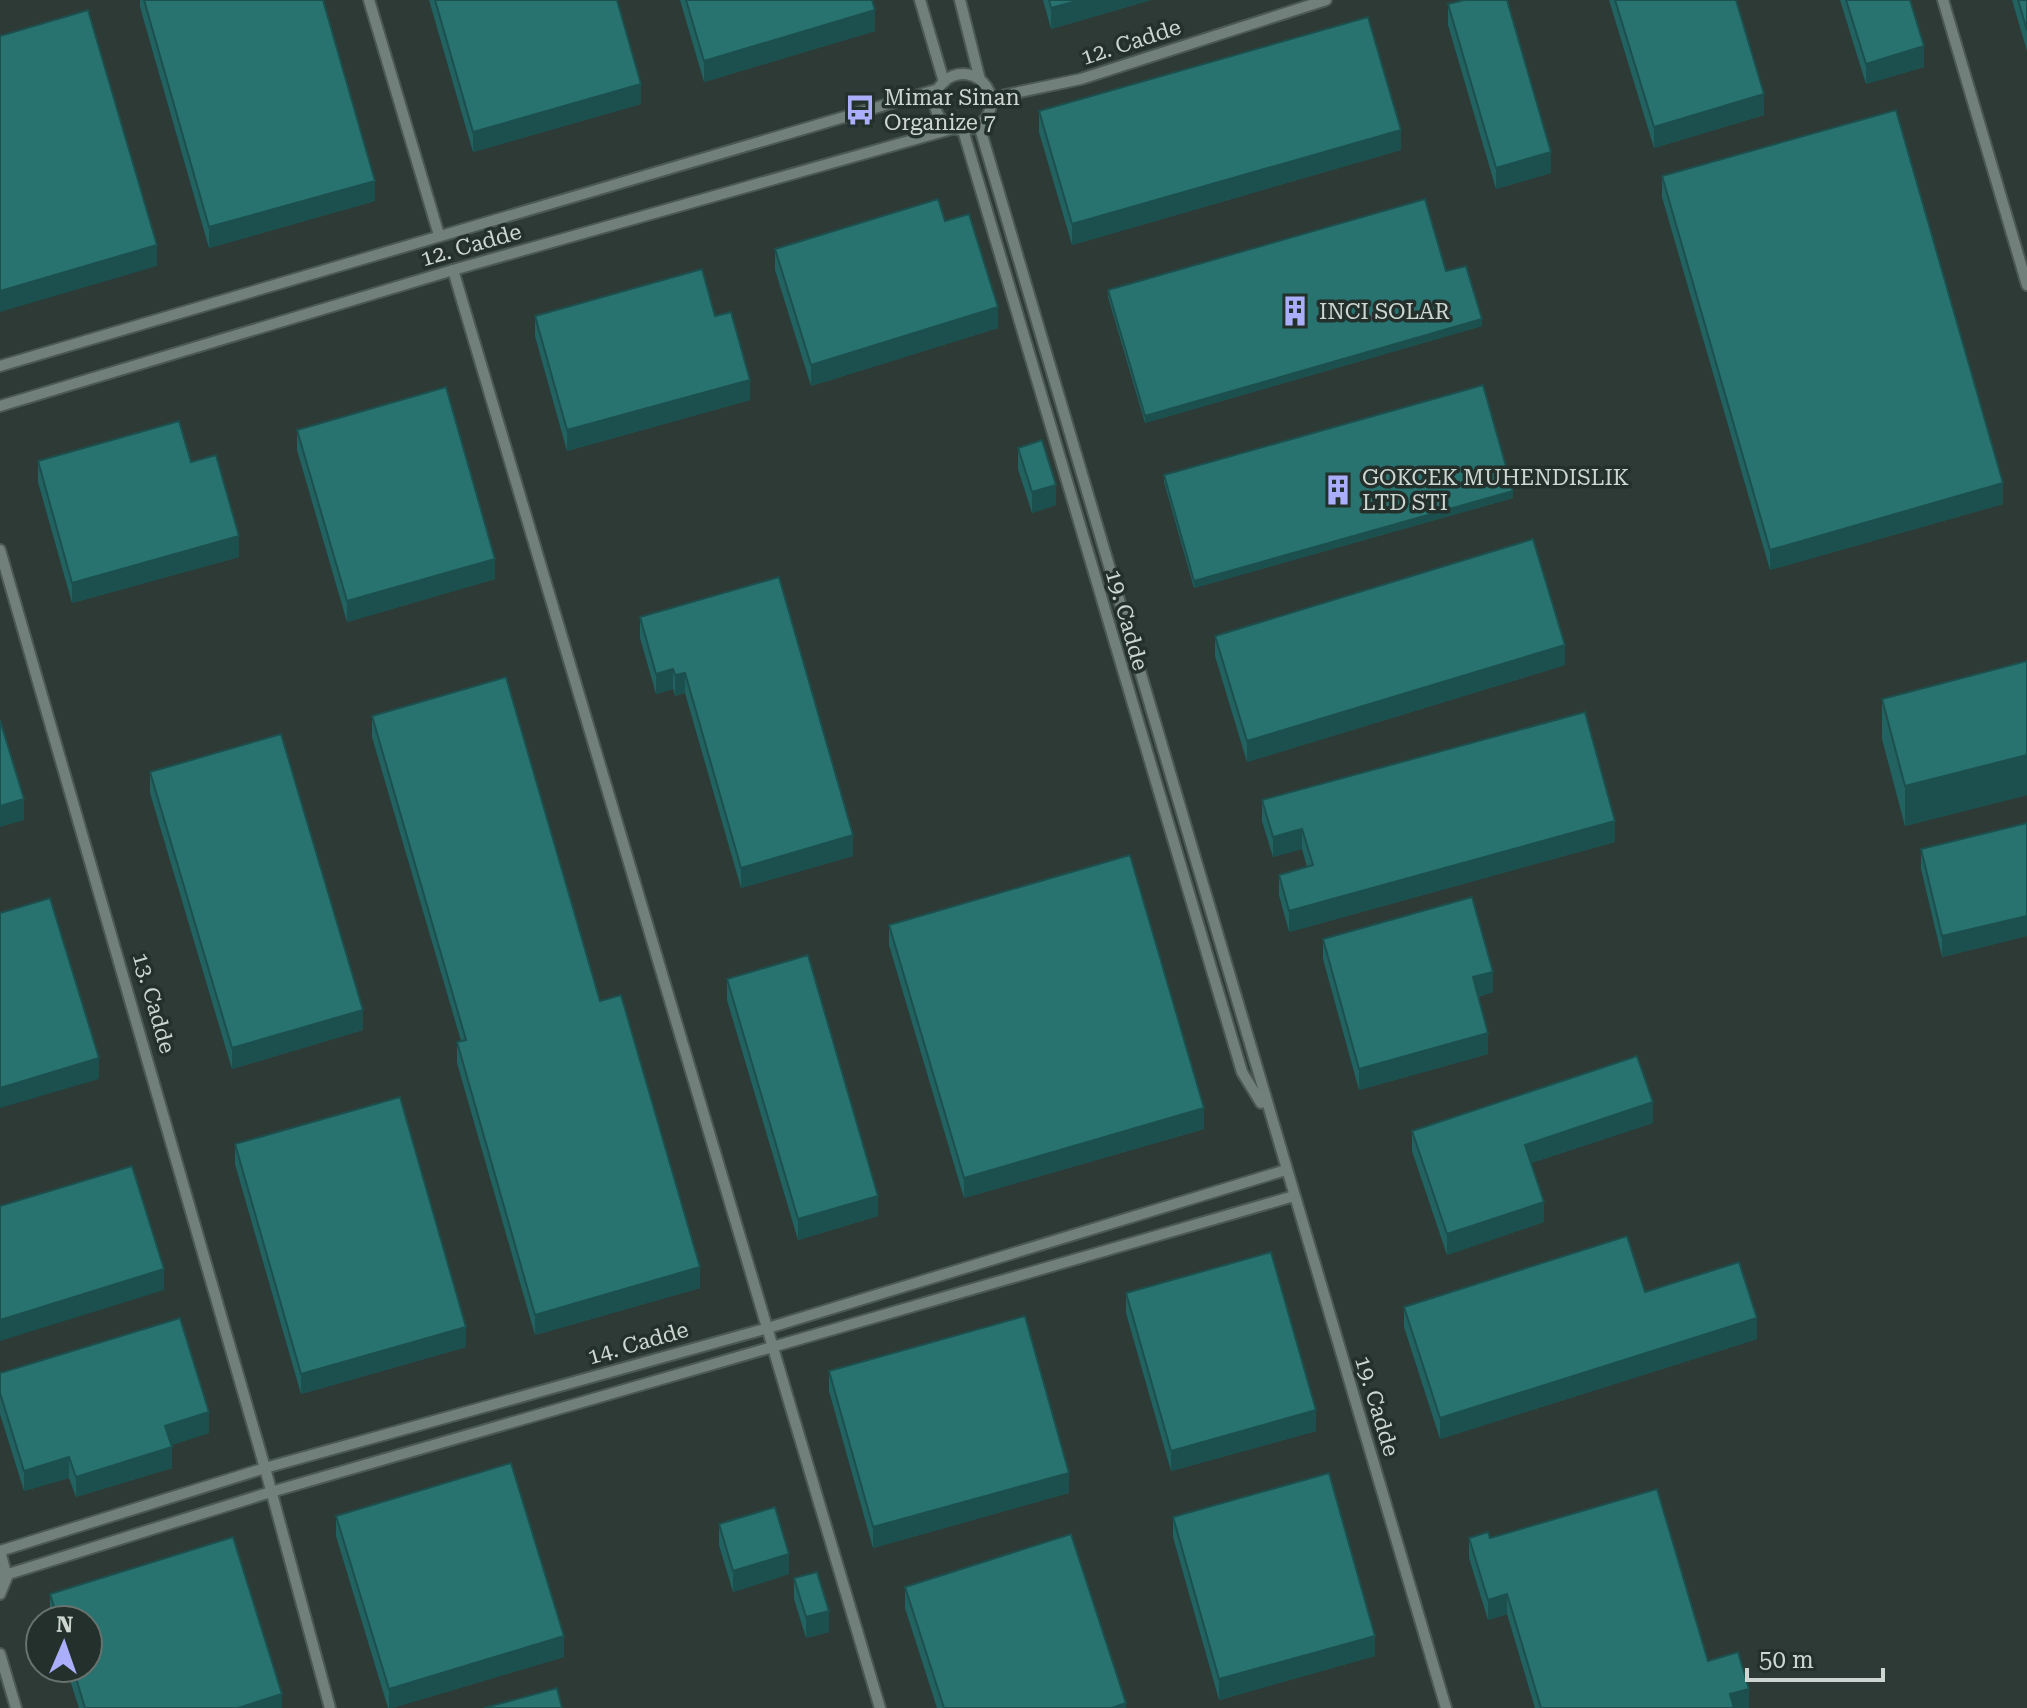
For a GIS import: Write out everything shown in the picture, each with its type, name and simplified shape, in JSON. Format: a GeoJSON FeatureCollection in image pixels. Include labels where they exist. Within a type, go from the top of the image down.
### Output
{"type":"FeatureCollection","features":[{"type":"Feature","properties":{"kind":"lane"},"geometry":{"type":"LineString","coordinates":[[369,0],[439,235]]}},
{"type":"Feature","properties":{"kind":"lane"},"geometry":{"type":"LineString","coordinates":[[920,0],[942,86],[937,112],[959,129],[979,125],[989,113],[991,98],[980,80],[960,0]]}},
{"type":"Feature","properties":{"kind":"lane","name":"12. Cadde"},"geometry":{"type":"LineString","coordinates":[[991,98],[1081,79],[1326,0]]}},
{"type":"Feature","properties":{"kind":"lane"},"geometry":{"type":"LineString","coordinates":[[1943,0],[2027,285]]}},
{"type":"Feature","properties":{"kind":"lane"},"geometry":{"type":"LineString","coordinates":[[942,86],[958,75],[980,80]]}},
{"type":"Feature","properties":{"kind":"lane","name":"12. Cadde"},"geometry":{"type":"LineString","coordinates":[[0,366],[942,86]]}},
{"type":"Feature","properties":{"kind":"lane","name":"19. Cadde"},"geometry":{"type":"LineString","coordinates":[[979,125],[1268,1115],[1446,1708]]}},
{"type":"Feature","properties":{"kind":"lane","name":"12. Cadde"},"geometry":{"type":"LineString","coordinates":[[0,406],[453,270],[959,129]]}},
{"type":"Feature","properties":{"kind":"lane","name":"19. Cadde"},"geometry":{"type":"LineString","coordinates":[[959,129],[1237,1057],[1242,1072],[1268,1115]]}},
{"type":"Feature","properties":{"kind":"lane"},"geometry":{"type":"LineString","coordinates":[[453,270],[880,1708]]}},
{"type":"Feature","properties":{"kind":"lane","name":"13. Cadde"},"geometry":{"type":"LineString","coordinates":[[0,550],[265,1468],[330,1708]]}},
{"type":"Feature","properties":{"kind":"lane","name":"14. Cadde"},"geometry":{"type":"LineString","coordinates":[[0,1551],[265,1468],[768,1328],[1286,1170]]}},
{"type":"Feature","properties":{"kind":"lane"},"geometry":{"type":"LineString","coordinates":[[4,1576],[271,1492],[1294,1196]]}},
{"type":"Feature","properties":{"kind":"lane"},"geometry":{"type":"LineString","coordinates":[[0,1551],[4,1576],[0,1594]]}},
{"type":"Feature","properties":{"kind":"lane"},"geometry":{"type":"LineString","coordinates":[[0,1654],[16,1708]]}},
{"type":"Feature","properties":{"kind":"building"},"geometry":{"type":"Polygon","coordinates":[[[144,0],[323,0],[375,181],[209,227],[144,0]]]}},
{"type":"Feature","properties":{"kind":"building"},"geometry":{"type":"Polygon","coordinates":[[[435,0],[617,0],[641,84],[473,132],[435,0]]]}},
{"type":"Feature","properties":{"kind":"building"},"geometry":{"type":"Polygon","coordinates":[[[686,0],[872,0],[875,10],[704,61],[686,0]]]}},
{"type":"Feature","properties":{"kind":"building"},"geometry":{"type":"Polygon","coordinates":[[[1049,0],[1080,0],[1051,8],[1049,0]]]}},
{"type":"Feature","properties":{"kind":"building"},"geometry":{"type":"Polygon","coordinates":[[[1464,0],[1507,0],[1551,152],[1496,168],[1448,4],[1464,0]]]}},
{"type":"Feature","properties":{"kind":"building"},"geometry":{"type":"Polygon","coordinates":[[[1615,0],[1736,0],[1764,94],[1654,127],[1615,0]]]}},
{"type":"Feature","properties":{"kind":"building"},"geometry":{"type":"Polygon","coordinates":[[[1846,0],[1910,0],[1924,46],[1866,64],[1846,0]]]}},
{"type":"Feature","properties":{"kind":"building"},"geometry":{"type":"Polygon","coordinates":[[[2018,0],[2027,0],[2027,30],[2018,0]]]}},
{"type":"Feature","properties":{"kind":"building"},"geometry":{"type":"Polygon","coordinates":[[[88,10],[157,245],[0,291],[0,36],[88,10]]]}},
{"type":"Feature","properties":{"kind":"building"},"geometry":{"type":"Polygon","coordinates":[[[1368,17],[1401,130],[1072,224],[1039,111],[1368,17]]]}},
{"type":"Feature","properties":{"kind":"building"},"geometry":{"type":"Polygon","coordinates":[[[1896,110],[2003,483],[1770,550],[1662,176],[1896,110]]]}},
{"type":"Feature","properties":{"kind":"building"},"geometry":{"type":"Polygon","coordinates":[[[938,199],[945,221],[969,214],[998,307],[811,365],[775,249],[938,199]]]}},
{"type":"Feature","properties":{"kind":"building","name":"INCI SOLAR"},"geometry":{"type":"Polygon","coordinates":[[[1425,199],[1446,271],[1466,266],[1482,319],[1145,416],[1108,290],[1425,199]]]}},
{"type":"Feature","properties":{"kind":"building"},"geometry":{"type":"Polygon","coordinates":[[[702,269],[715,316],[731,312],[750,380],[567,430],[535,316],[702,269]]]}},
{"type":"Feature","properties":{"kind":"building","name":"GOKCEK MUHENDISLIK LTD STI"},"geometry":{"type":"Polygon","coordinates":[[[1483,385],[1513,491],[1194,581],[1164,475],[1483,385]]]}},
{"type":"Feature","properties":{"kind":"building"},"geometry":{"type":"Polygon","coordinates":[[[446,387],[495,559],[347,601],[297,430],[446,387]]]}},
{"type":"Feature","properties":{"kind":"building"},"geometry":{"type":"Polygon","coordinates":[[[179,421],[191,462],[216,455],[239,536],[72,583],[38,461],[179,421]]]}},
{"type":"Feature","properties":{"kind":"building"},"geometry":{"type":"Polygon","coordinates":[[[1042,440],[1056,485],[1032,492],[1018,448],[1042,440]]]}},
{"type":"Feature","properties":{"kind":"building"},"geometry":{"type":"Polygon","coordinates":[[[1533,539],[1565,645],[1247,741],[1215,636],[1533,539]]]}},
{"type":"Feature","properties":{"kind":"building"},"geometry":{"type":"Polygon","coordinates":[[[779,577],[853,835],[741,868],[685,673],[675,675],[673,669],[656,674],[640,617],[779,577]]]}},
{"type":"Feature","properties":{"kind":"building"},"geometry":{"type":"Polygon","coordinates":[[[2027,661],[2027,755],[1905,786],[1882,699],[2027,661]]]}},
{"type":"Feature","properties":{"kind":"building"},"geometry":{"type":"Polygon","coordinates":[[[506,677],[600,1001],[621,995],[700,1267],[535,1315],[457,1042],[466,1040],[372,716],[506,677]]]}},
{"type":"Feature","properties":{"kind":"building"},"geometry":{"type":"Polygon","coordinates":[[[1585,712],[1615,821],[1289,911],[1279,875],[1313,865],[1302,829],[1273,837],[1262,800],[1585,712]]]}},
{"type":"Feature","properties":{"kind":"building"},"geometry":{"type":"Polygon","coordinates":[[[0,720],[24,799],[0,806],[0,720]]]}},
{"type":"Feature","properties":{"kind":"building"},"geometry":{"type":"Polygon","coordinates":[[[281,734],[363,1010],[232,1048],[150,772],[281,734]]]}},
{"type":"Feature","properties":{"kind":"building"},"geometry":{"type":"Polygon","coordinates":[[[2027,823],[2027,916],[1942,936],[1921,849],[2027,823]]]}},
{"type":"Feature","properties":{"kind":"building"},"geometry":{"type":"Polygon","coordinates":[[[1130,855],[1204,1108],[964,1178],[889,925],[1130,855]]]}},
{"type":"Feature","properties":{"kind":"building"},"geometry":{"type":"Polygon","coordinates":[[[1472,897],[1493,972],[1473,977],[1488,1033],[1359,1069],[1323,939],[1472,897]]]}},
{"type":"Feature","properties":{"kind":"building"},"geometry":{"type":"Polygon","coordinates":[[[50,898],[99,1058],[0,1088],[0,913],[50,898]]]}},
{"type":"Feature","properties":{"kind":"building"},"geometry":{"type":"Polygon","coordinates":[[[808,955],[878,1196],[798,1219],[727,979],[808,955]]]}},
{"type":"Feature","properties":{"kind":"building"},"geometry":{"type":"Polygon","coordinates":[[[1637,1056],[1653,1102],[1525,1145],[1544,1202],[1447,1234],[1412,1131],[1637,1056]]]}},
{"type":"Feature","properties":{"kind":"building"},"geometry":{"type":"Polygon","coordinates":[[[400,1097],[466,1327],[301,1374],[235,1144],[400,1097]]]}},
{"type":"Feature","properties":{"kind":"building"},"geometry":{"type":"Polygon","coordinates":[[[132,1166],[164,1269],[0,1320],[0,1206],[132,1166]]]}},
{"type":"Feature","properties":{"kind":"building"},"geometry":{"type":"Polygon","coordinates":[[[1627,1236],[1645,1292],[1739,1262],[1757,1318],[1440,1418],[1404,1307],[1627,1236]]]}},
{"type":"Feature","properties":{"kind":"building"},"geometry":{"type":"Polygon","coordinates":[[[1271,1252],[1316,1410],[1171,1451],[1126,1293],[1271,1252]]]}},
{"type":"Feature","properties":{"kind":"building"},"geometry":{"type":"Polygon","coordinates":[[[1025,1316],[1069,1473],[873,1527],[829,1371],[1025,1316]]]}},
{"type":"Feature","properties":{"kind":"building"},"geometry":{"type":"Polygon","coordinates":[[[180,1318],[209,1412],[165,1426],[172,1447],[76,1477],[69,1457],[24,1471],[0,1393],[0,1373],[180,1318]]]}},
{"type":"Feature","properties":{"kind":"building"},"geometry":{"type":"Polygon","coordinates":[[[511,1463],[564,1636],[389,1689],[336,1516],[511,1463]]]}},
{"type":"Feature","properties":{"kind":"building"},"geometry":{"type":"Polygon","coordinates":[[[1329,1473],[1375,1636],[1219,1679],[1173,1517],[1329,1473]]]}},
{"type":"Feature","properties":{"kind":"building"},"geometry":{"type":"Polygon","coordinates":[[[1657,1489],[1708,1661],[1738,1652],[1749,1689],[1730,1694],[1734,1708],[1541,1708],[1507,1594],[1488,1600],[1469,1538],[1488,1532],[1490,1538],[1657,1489]]]}},
{"type":"Feature","properties":{"kind":"building"},"geometry":{"type":"Polygon","coordinates":[[[775,1507],[789,1554],[733,1571],[719,1524],[775,1507]]]}},
{"type":"Feature","properties":{"kind":"building"},"geometry":{"type":"Polygon","coordinates":[[[1071,1534],[1126,1703],[1112,1708],[944,1708],[905,1587],[1071,1534]]]}},
{"type":"Feature","properties":{"kind":"building"},"geometry":{"type":"Polygon","coordinates":[[[233,1537],[282,1694],[238,1708],[85,1708],[78,1684],[104,1684],[104,1604],[53,1604],[50,1594],[233,1537]]]}},
{"type":"Feature","properties":{"kind":"building"},"geometry":{"type":"Polygon","coordinates":[[[817,1572],[829,1611],[806,1617],[794,1578],[817,1572]]]}},
{"type":"Feature","properties":{"kind":"building"},"geometry":{"type":"Polygon","coordinates":[[[557,1688],[562,1708],[484,1708],[557,1688]]]}},
{"type":"Feature","properties":{"kind":"place","name":"Mimar Sinan Organize 7"},"geometry":{"type":"Point","coordinates":[860,110]}},
{"type":"Feature","properties":{"kind":"place","name":"INCI SOLAR"},"geometry":{"type":"Point","coordinates":[1295,311]}},
{"type":"Feature","properties":{"kind":"place","name":"GOKCEK MUHENDISLIK LTD STI"},"geometry":{"type":"Point","coordinates":[1338,490]}}]}
